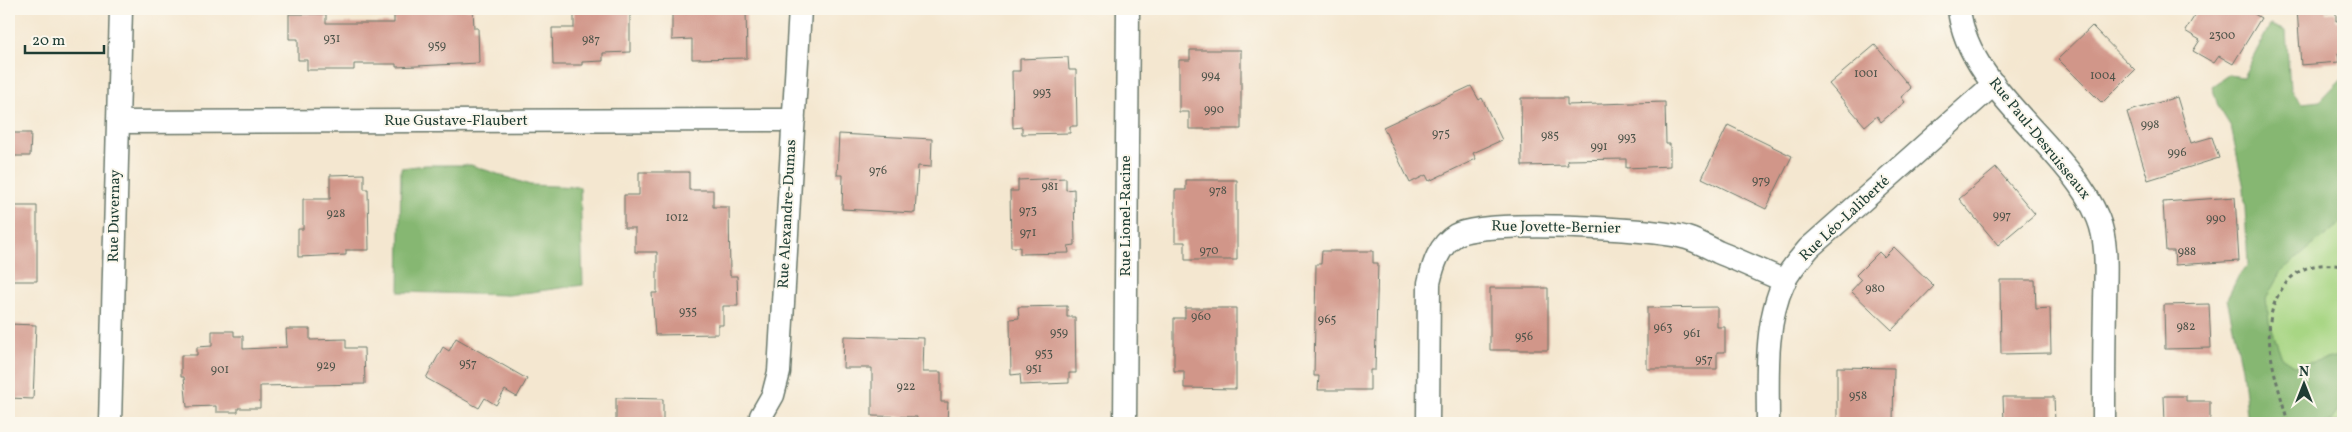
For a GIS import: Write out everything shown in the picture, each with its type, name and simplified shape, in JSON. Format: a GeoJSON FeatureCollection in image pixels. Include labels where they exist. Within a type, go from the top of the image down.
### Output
{"type":"FeatureCollection","features":[{"type":"Feature","properties":{"kind":"street","name":"Rue Duvernay"},"geometry":{"type":"LineString","coordinates":[[110,423],[122,9]]}},
{"type":"Feature","properties":{"kind":"street","name":"Rue Alexandre-Dumas"},"geometry":{"type":"LineString","coordinates":[[761,416],[773,395],[779,372],[800,9]]}},
{"type":"Feature","properties":{"kind":"street","name":"Rue Lionel-Racine"},"geometry":{"type":"LineString","coordinates":[[1125,423],[1128,9]]}},
{"type":"Feature","properties":{"kind":"street","name":"Rue Paul-Desruisseaux"},"geometry":{"type":"LineString","coordinates":[[1959,9],[1964,35],[1994,84],[2074,176],[2090,200],[2099,221],[2105,262],[2104,423]]}},
{"type":"Feature","properties":{"kind":"street","name":"Rue Léo-Laliberté"},"geometry":{"type":"LineString","coordinates":[[1768,423],[1771,334],[1776,302],[1784,281],[1810,248],[1994,84]]}},
{"type":"Feature","properties":{"kind":"street","name":"Rue Gustave-Flaubert"},"geometry":{"type":"LineString","coordinates":[[118,122],[794,120]]}},
{"type":"Feature","properties":{"kind":"street","name":"Rue Jovette-Bernier"},"geometry":{"type":"LineString","coordinates":[[1428,423],[1429,283],[1434,264],[1444,247],[1456,235],[1470,229],[1504,226],[1629,230],[1658,233],[1687,238],[1784,281]]}},
{"type":"Feature","properties":{"kind":"path"},"geometry":{"type":"LineString","coordinates":[[2288,423],[2270,340],[2271,309],[2282,288],[2295,273],[2308,267],[2325,264],[2343,266]]}},
{"type":"Feature","properties":{"kind":"green space"},"geometry":{"type":"Polygon","coordinates":[[[2270,25],[2286,31],[2290,89],[2302,103],[2320,101],[2343,77],[2343,221],[2281,271],[2266,299],[2269,321],[2282,358],[2296,366],[2343,355],[2343,402],[2330,423],[2248,423],[2242,368],[2227,299],[2239,275],[2248,265],[2244,188],[2231,127],[2218,106],[2212,86],[2228,75],[2243,77],[2270,25]]]}},
{"type":"Feature","properties":{"kind":"green space"},"geometry":{"type":"Polygon","coordinates":[[[2343,163],[2343,423],[2260,423],[2260,242],[2343,163]]]}},
{"type":"Feature","properties":{"kind":"green space"},"geometry":{"type":"Polygon","coordinates":[[[426,165],[471,165],[530,185],[580,187],[583,285],[509,295],[399,292],[401,168],[426,165]]]}},
{"type":"Feature","properties":{"kind":"building"},"geometry":{"type":"Polygon","coordinates":[[[417,9],[473,9],[474,28],[478,28],[479,63],[396,67],[396,64],[354,64],[354,70],[307,70],[307,60],[298,60],[298,39],[289,39],[289,14],[326,14],[326,23],[394,23],[394,12],[418,11],[417,9]]]}},
{"type":"Feature","properties":{"kind":"building"},"geometry":{"type":"Polygon","coordinates":[[[574,9],[630,9],[630,52],[603,53],[603,61],[582,62],[582,65],[553,65],[552,28],[574,28],[574,9]]]}},
{"type":"Feature","properties":{"kind":"building"},"geometry":{"type":"Polygon","coordinates":[[[692,9],[746,9],[747,58],[692,59],[692,39],[672,40],[672,12],[692,12],[692,9]]]}},
{"type":"Feature","properties":{"kind":"building"},"geometry":{"type":"Polygon","coordinates":[[[2199,9],[2246,9],[2261,18],[2233,64],[2219,56],[2214,63],[2193,51],[2200,40],[2185,31],[2199,9]]]}},
{"type":"Feature","properties":{"kind":"building"},"geometry":{"type":"Polygon","coordinates":[[[2297,9],[2326,9],[2326,13],[2336,12],[2336,21],[2343,20],[2343,53],[2338,53],[2339,62],[2301,65],[2297,9]]]}},
{"type":"Feature","properties":{"kind":"building"},"geometry":{"type":"Polygon","coordinates":[[[2092,26],[2135,70],[2102,103],[2058,59],[2092,26]]]}},
{"type":"Feature","properties":{"kind":"building"},"geometry":{"type":"Polygon","coordinates":[[[1875,45],[1911,88],[1901,97],[1905,102],[1881,122],[1877,116],[1865,126],[1829,84],[1875,45]]]}},
{"type":"Feature","properties":{"kind":"building"},"geometry":{"type":"Polygon","coordinates":[[[1190,50],[1241,50],[1241,129],[1189,129],[1189,112],[1179,112],[1179,60],[1190,60],[1190,50]]]}},
{"type":"Feature","properties":{"kind":"building"},"geometry":{"type":"Polygon","coordinates":[[[1068,57],[1069,70],[1076,70],[1077,126],[1070,126],[1070,133],[1022,134],[1022,127],[1013,128],[1012,71],[1020,71],[1020,59],[1068,57]]]}},
{"type":"Feature","properties":{"kind":"building"},"geometry":{"type":"Polygon","coordinates":[[[1471,86],[1479,100],[1482,98],[1502,140],[1473,153],[1476,159],[1429,181],[1426,175],[1410,183],[1383,127],[1471,86]]]}},
{"type":"Feature","properties":{"kind":"building"},"geometry":{"type":"Polygon","coordinates":[[[2177,97],[2191,143],[2212,137],[2219,158],[2148,180],[2127,112],[2177,97]]]}},
{"type":"Feature","properties":{"kind":"building"},"geometry":{"type":"Polygon","coordinates":[[[1521,98],[1567,98],[1567,105],[1665,102],[1666,144],[1670,144],[1670,166],[1626,168],[1626,159],[1567,160],[1568,165],[1522,166],[1521,98]]]}},
{"type":"Feature","properties":{"kind":"building"},"geometry":{"type":"Polygon","coordinates":[[[1728,125],[1792,156],[1766,209],[1702,178],[1728,125]]]}},
{"type":"Feature","properties":{"kind":"building"},"geometry":{"type":"Polygon","coordinates":[[[9,133],[31,133],[30,156],[9,156],[9,133]]]}},
{"type":"Feature","properties":{"kind":"building"},"geometry":{"type":"Polygon","coordinates":[[[839,134],[932,139],[931,167],[918,166],[915,213],[842,209],[843,175],[837,175],[839,134]]]}},
{"type":"Feature","properties":{"kind":"building"},"geometry":{"type":"Polygon","coordinates":[[[1996,168],[2035,214],[1998,245],[1959,199],[1996,168]]]}},
{"type":"Feature","properties":{"kind":"building"},"geometry":{"type":"Polygon","coordinates":[[[639,172],[689,172],[689,190],[713,190],[713,207],[729,207],[730,276],[737,276],[738,306],[723,306],[723,325],[718,325],[718,334],[655,335],[652,293],[657,293],[657,252],[635,252],[635,228],[624,228],[624,195],[639,195],[639,172]]]}},
{"type":"Feature","properties":{"kind":"building"},"geometry":{"type":"Polygon","coordinates":[[[364,174],[364,189],[368,189],[369,250],[346,250],[346,255],[298,257],[298,229],[303,229],[303,199],[330,199],[330,175],[364,174]]]}},
{"type":"Feature","properties":{"kind":"building"},"geometry":{"type":"Polygon","coordinates":[[[1066,178],[1066,190],[1074,189],[1075,245],[1068,246],[1069,253],[1020,254],[1020,247],[1011,247],[1010,191],[1018,191],[1018,180],[1066,178]]]}},
{"type":"Feature","properties":{"kind":"building"},"geometry":{"type":"Polygon","coordinates":[[[1186,180],[1237,180],[1237,260],[1185,260],[1185,242],[1175,242],[1175,190],[1186,190],[1186,180]]]}},
{"type":"Feature","properties":{"kind":"building"},"geometry":{"type":"Polygon","coordinates":[[[2235,197],[2239,261],[2175,265],[2174,251],[2166,251],[2163,202],[2235,197]]]}},
{"type":"Feature","properties":{"kind":"building"},"geometry":{"type":"Polygon","coordinates":[[[9,206],[37,206],[37,281],[9,281],[9,206]]]}},
{"type":"Feature","properties":{"kind":"building"},"geometry":{"type":"Polygon","coordinates":[[[1894,247],[1934,286],[1892,330],[1851,291],[1861,280],[1856,275],[1879,252],[1884,257],[1894,247]]]}},
{"type":"Feature","properties":{"kind":"building"},"geometry":{"type":"Polygon","coordinates":[[[1322,251],[1373,251],[1373,263],[1378,263],[1375,370],[1370,370],[1370,390],[1318,390],[1319,376],[1314,376],[1316,264],[1321,264],[1322,251]]]}},
{"type":"Feature","properties":{"kind":"building"},"geometry":{"type":"Polygon","coordinates":[[[2000,280],[2035,280],[2036,309],[2050,308],[2051,353],[2001,354],[2000,280]]]}},
{"type":"Feature","properties":{"kind":"building"},"geometry":{"type":"Polygon","coordinates":[[[1490,288],[1548,288],[1548,350],[1490,350],[1490,288]]]}},
{"type":"Feature","properties":{"kind":"building"},"geometry":{"type":"Polygon","coordinates":[[[2209,304],[2211,348],[2165,349],[2164,305],[2209,304]]]}},
{"type":"Feature","properties":{"kind":"building"},"geometry":{"type":"Polygon","coordinates":[[[1067,306],[1067,317],[1075,317],[1076,373],[1069,373],[1069,383],[1021,385],[1020,374],[1011,375],[1010,319],[1019,318],[1018,307],[1067,306]]]}},
{"type":"Feature","properties":{"kind":"building"},"geometry":{"type":"Polygon","coordinates":[[[1717,307],[1717,327],[1725,327],[1725,352],[1717,352],[1717,369],[1647,369],[1647,308],[1717,307]]]}},
{"type":"Feature","properties":{"kind":"building"},"geometry":{"type":"Polygon","coordinates":[[[1185,308],[1236,308],[1236,389],[1184,388],[1184,371],[1174,371],[1174,318],[1185,318],[1185,308]]]}},
{"type":"Feature","properties":{"kind":"building"},"geometry":{"type":"Polygon","coordinates":[[[9,324],[36,325],[33,399],[9,398],[9,324]]]}},
{"type":"Feature","properties":{"kind":"building"},"geometry":{"type":"Polygon","coordinates":[[[286,329],[310,329],[310,340],[346,339],[346,348],[364,348],[365,384],[260,386],[260,408],[238,408],[238,412],[216,412],[216,406],[187,407],[184,377],[181,377],[181,355],[197,355],[197,347],[212,346],[212,331],[234,331],[234,336],[243,336],[243,349],[287,347],[286,329]]]}},
{"type":"Feature","properties":{"kind":"building"},"geometry":{"type":"Polygon","coordinates":[[[844,336],[924,338],[923,372],[941,372],[941,402],[948,402],[947,423],[916,423],[917,417],[872,416],[872,368],[843,368],[844,336]]]}},
{"type":"Feature","properties":{"kind":"building"},"geometry":{"type":"Polygon","coordinates":[[[456,338],[527,379],[517,397],[505,390],[496,405],[485,398],[479,408],[426,378],[443,347],[449,351],[456,338]]]}},
{"type":"Feature","properties":{"kind":"building"},"geometry":{"type":"Polygon","coordinates":[[[1837,367],[1894,368],[1893,423],[1837,423],[1837,367]]]}},
{"type":"Feature","properties":{"kind":"building"},"geometry":{"type":"Polygon","coordinates":[[[2164,396],[2186,396],[2186,401],[2210,401],[2210,423],[2165,423],[2164,396]]]}},
{"type":"Feature","properties":{"kind":"building"},"geometry":{"type":"Polygon","coordinates":[[[2003,397],[2054,397],[2055,423],[2004,423],[2003,397]]]}},
{"type":"Feature","properties":{"kind":"building"},"geometry":{"type":"Polygon","coordinates":[[[616,398],[663,399],[663,423],[616,423],[616,398]]]}}]}
